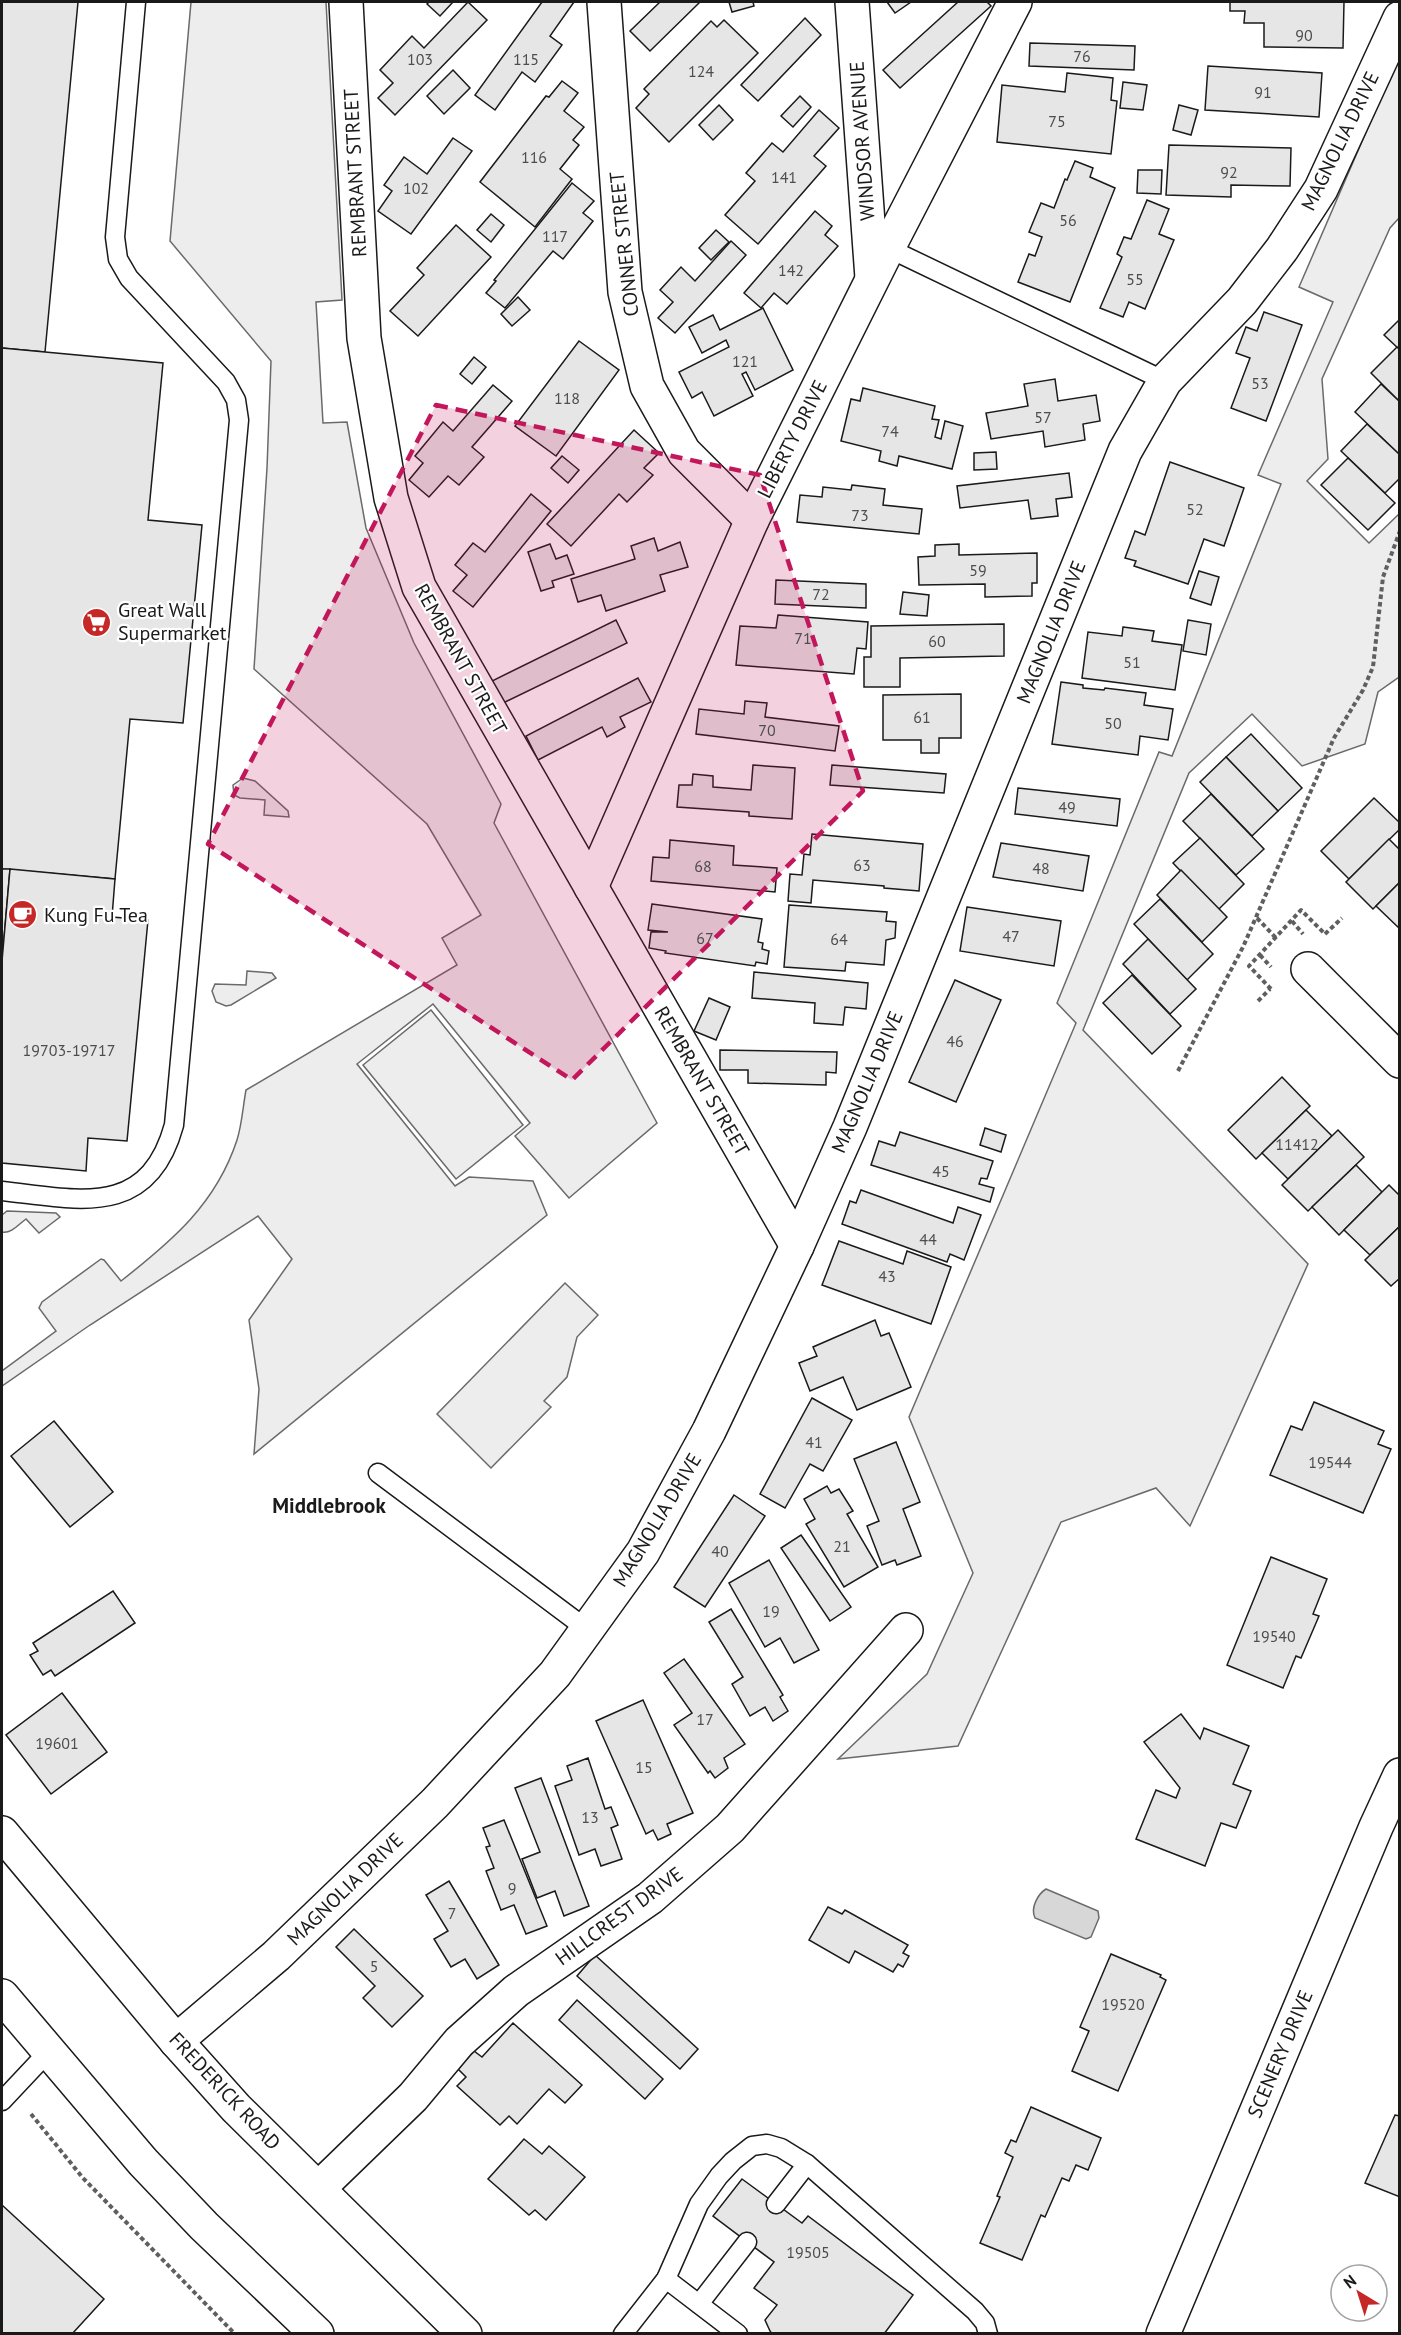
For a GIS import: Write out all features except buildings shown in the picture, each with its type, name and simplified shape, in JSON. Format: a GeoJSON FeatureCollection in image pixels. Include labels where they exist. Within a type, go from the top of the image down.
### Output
{"type":"FeatureCollection","features":[{"type":"Feature","properties":{"kind":"street","name":"REMBRANT STREET"},"geometry":{"type":"LineString","coordinates":[[345,2],[364,338],[391,498],[419,587],[797,1246]]}},
{"type":"Feature","properties":{"kind":"street","name":"CONNER STREET"},"geometry":{"type":"LineString","coordinates":[[604,2],[625,291],[647,386],[684,452],[752,520]]}},
{"type":"Feature","properties":{"kind":"street","name":"WINDSOR AVENUE"},"geometry":{"type":"LineString","coordinates":[[852,2],[872,280]]}},
{"type":"Feature","properties":{"kind":"street","name":"LIBERTY DRIVE"},"geometry":{"type":"LineString","coordinates":[[591,887],[752,520],[872,280],[1016,2]]}},
{"type":"Feature","properties":{"kind":"street","name":"MAGNOLIA DRIVE"},"geometry":{"type":"LineString","coordinates":[[176,2041],[276,1956],[435,1803],[555,1674],[643,1552],[709,1431],[797,1246],[850,1127],[1125,451],[1165,381],[1242,301],[1282,249],[1321,189],[1400,18]]}},
{"type":"Feature","properties":{"kind":"street"},"geometry":{"type":"LineString","coordinates":[[1308,969],[1400,1061]]}},
{"type":"Feature","properties":{"kind":"street","name":"HILLCREST DRIVE"},"geometry":{"type":"LineString","coordinates":[[318,2188],[413,2097],[459,2043],[516,1990],[650,1898],[730,1828],[906,1630]]}},
{"type":"Feature","properties":{"kind":"street","name":"SCENERY DRIVE"},"geometry":{"type":"LineString","coordinates":[[1162,2334],[1400,1775]]}},
{"type":"Feature","properties":{"kind":"street","name":"FREDERICK ROAD"},"geometry":{"type":"LineString","coordinates":[[2,1833],[176,2041],[236,2108],[465,2334]]}},
{"type":"Feature","properties":{"kind":"street"},"geometry":{"type":"LineString","coordinates":[[2,1996],[143,2162],[204,2226],[317,2334]]}},
{"type":"Feature","properties":{"kind":"lane"},"geometry":{"type":"LineString","coordinates":[[2,1191],[83,1199],[104,1198],[123,1193],[140,1183],[157,1164],[168,1145],[174,1125],[239,420],[236,400],[226,382],[129,278],[118,259],[115,237],[136,2]]}},
{"type":"Feature","properties":{"kind":"lane"},"geometry":{"type":"LineString","coordinates":[[888,249],[1165,381]]}},
{"type":"Feature","properties":{"kind":"lane"},"geometry":{"type":"LineString","coordinates":[[378,1473],[588,1630]]}},
{"type":"Feature","properties":{"kind":"lane"},"geometry":{"type":"LineString","coordinates":[[7,2096],[49,2051]]}},
{"type":"Feature","properties":{"kind":"lane"},"geometry":{"type":"LineString","coordinates":[[623,2334],[666,2278],[706,2193],[733,2161],[746,2150],[760,2145],[773,2145],[807,2164],[975,2311],[985,2324],[988,2334]]}},
{"type":"Feature","properties":{"kind":"lane"},"geometry":{"type":"LineString","coordinates":[[776,2204],[807,2164]]}},
{"type":"Feature","properties":{"kind":"lane"},"geometry":{"type":"LineString","coordinates":[[699,2304],[747,2242]]}},
{"type":"Feature","properties":{"kind":"lane"},"geometry":{"type":"LineString","coordinates":[[666,2278],[738,2334]]}},
{"type":"Feature","properties":{"kind":"path"},"geometry":{"type":"LineString","coordinates":[[1178,1071],[1231,973],[1257,918],[1334,738],[1363,690],[1372,667],[1383,577],[1400,531]]}},
{"type":"Feature","properties":{"kind":"path"},"geometry":{"type":"LineString","coordinates":[[1257,918],[1276,938]]}},
{"type":"Feature","properties":{"kind":"path"},"geometry":{"type":"LineString","coordinates":[[7,2096],[83,2178],[235,2334]]}},
{"type":"Feature","properties":{"kind":"highlighted area"},"geometry":{"type":"Polygon","coordinates":[[[436,405],[760,475],[863,791],[572,1080],[208,844],[436,405]]]}},
{"type":"Feature","properties":{"kind":"shaded area"},"geometry":{"type":"Polygon","coordinates":[[[191,2],[326,2],[342,300],[316,302],[323,423],[347,422],[366,528],[414,643],[501,804],[494,823],[657,1123],[569,1198],[515,1136],[530,1123],[433,1004],[357,1064],[455,1186],[469,1177],[533,1181],[547,1215],[254,1454],[259,1389],[249,1320],[292,1259],[258,1216],[90,1325],[2,1386],[2,1371],[56,1331],[39,1308],[42,1302],[101,1259],[121,1281],[175,1236],[190,1220],[205,1202],[228,1163],[239,1134],[246,1090],[457,965],[442,938],[481,915],[427,824],[254,669],[267,468],[271,361],[170,241],[191,2]]]}},
{"type":"Feature","properties":{"kind":"shaded area"},"geometry":{"type":"Polygon","coordinates":[[[1399,56],[1399,218],[1390,228],[1322,379],[1328,459],[1307,481],[1369,543],[1399,514],[1399,677],[1378,692],[1365,744],[1302,766],[1252,714],[1189,773],[1083,1030],[1308,1264],[1190,1526],[1156,1488],[1061,1522],[958,1746],[838,1759],[927,1674],[973,1573],[909,1417],[1076,1023],[1057,1003],[1159,752],[1172,756],[1281,484],[1258,475],[1333,302],[1299,287],[1399,56]]]}},
{"type":"Feature","properties":{"kind":"shaded area"},"geometry":{"type":"Polygon","coordinates":[[[243,778],[255,781],[288,811],[289,817],[264,815],[265,800],[240,798],[234,795],[233,785],[243,778]]]}},
{"type":"Feature","properties":{"kind":"shaded area"},"geometry":{"type":"Polygon","coordinates":[[[247,971],[272,973],[276,978],[231,1005],[226,1006],[216,1002],[212,991],[215,984],[246,985],[247,971]]]}},
{"type":"Feature","properties":{"kind":"shaded area"},"geometry":{"type":"Polygon","coordinates":[[[431,1010],[523,1125],[456,1179],[363,1065],[431,1010]]]}},
{"type":"Feature","properties":{"kind":"shaded area"},"geometry":{"type":"Polygon","coordinates":[[[7,1211],[56,1213],[60,1217],[39,1233],[26,1219],[12,1230],[2,1232],[2,1215],[7,1211]]]}},
{"type":"Feature","properties":{"kind":"shaded area"},"geometry":{"type":"Polygon","coordinates":[[[565,1283],[598,1315],[577,1337],[567,1377],[544,1401],[551,1407],[491,1468],[437,1414],[565,1283]]]}},
{"type":"Feature","properties":{"kind":"shaded area"},"geometry":{"type":"Polygon","coordinates":[[[1046,1889],[1098,1911],[1099,1918],[1091,1937],[1086,1939],[1035,1918],[1033,1910],[1036,1902],[1046,1889]]]}},
{"type":"Feature","properties":{"kind":"place","name":"Great Wall Supermarket"},"geometry":{"type":"Point","coordinates":[97,622]}},
{"type":"Feature","properties":{"kind":"place","name":"Kung Fu Tea"},"geometry":{"type":"Point","coordinates":[23,915]}},
{"type":"Feature","properties":{"kind":"district","name":"Middlebrook"},"geometry":{"type":"Point","coordinates":[329,1505]}}]}
